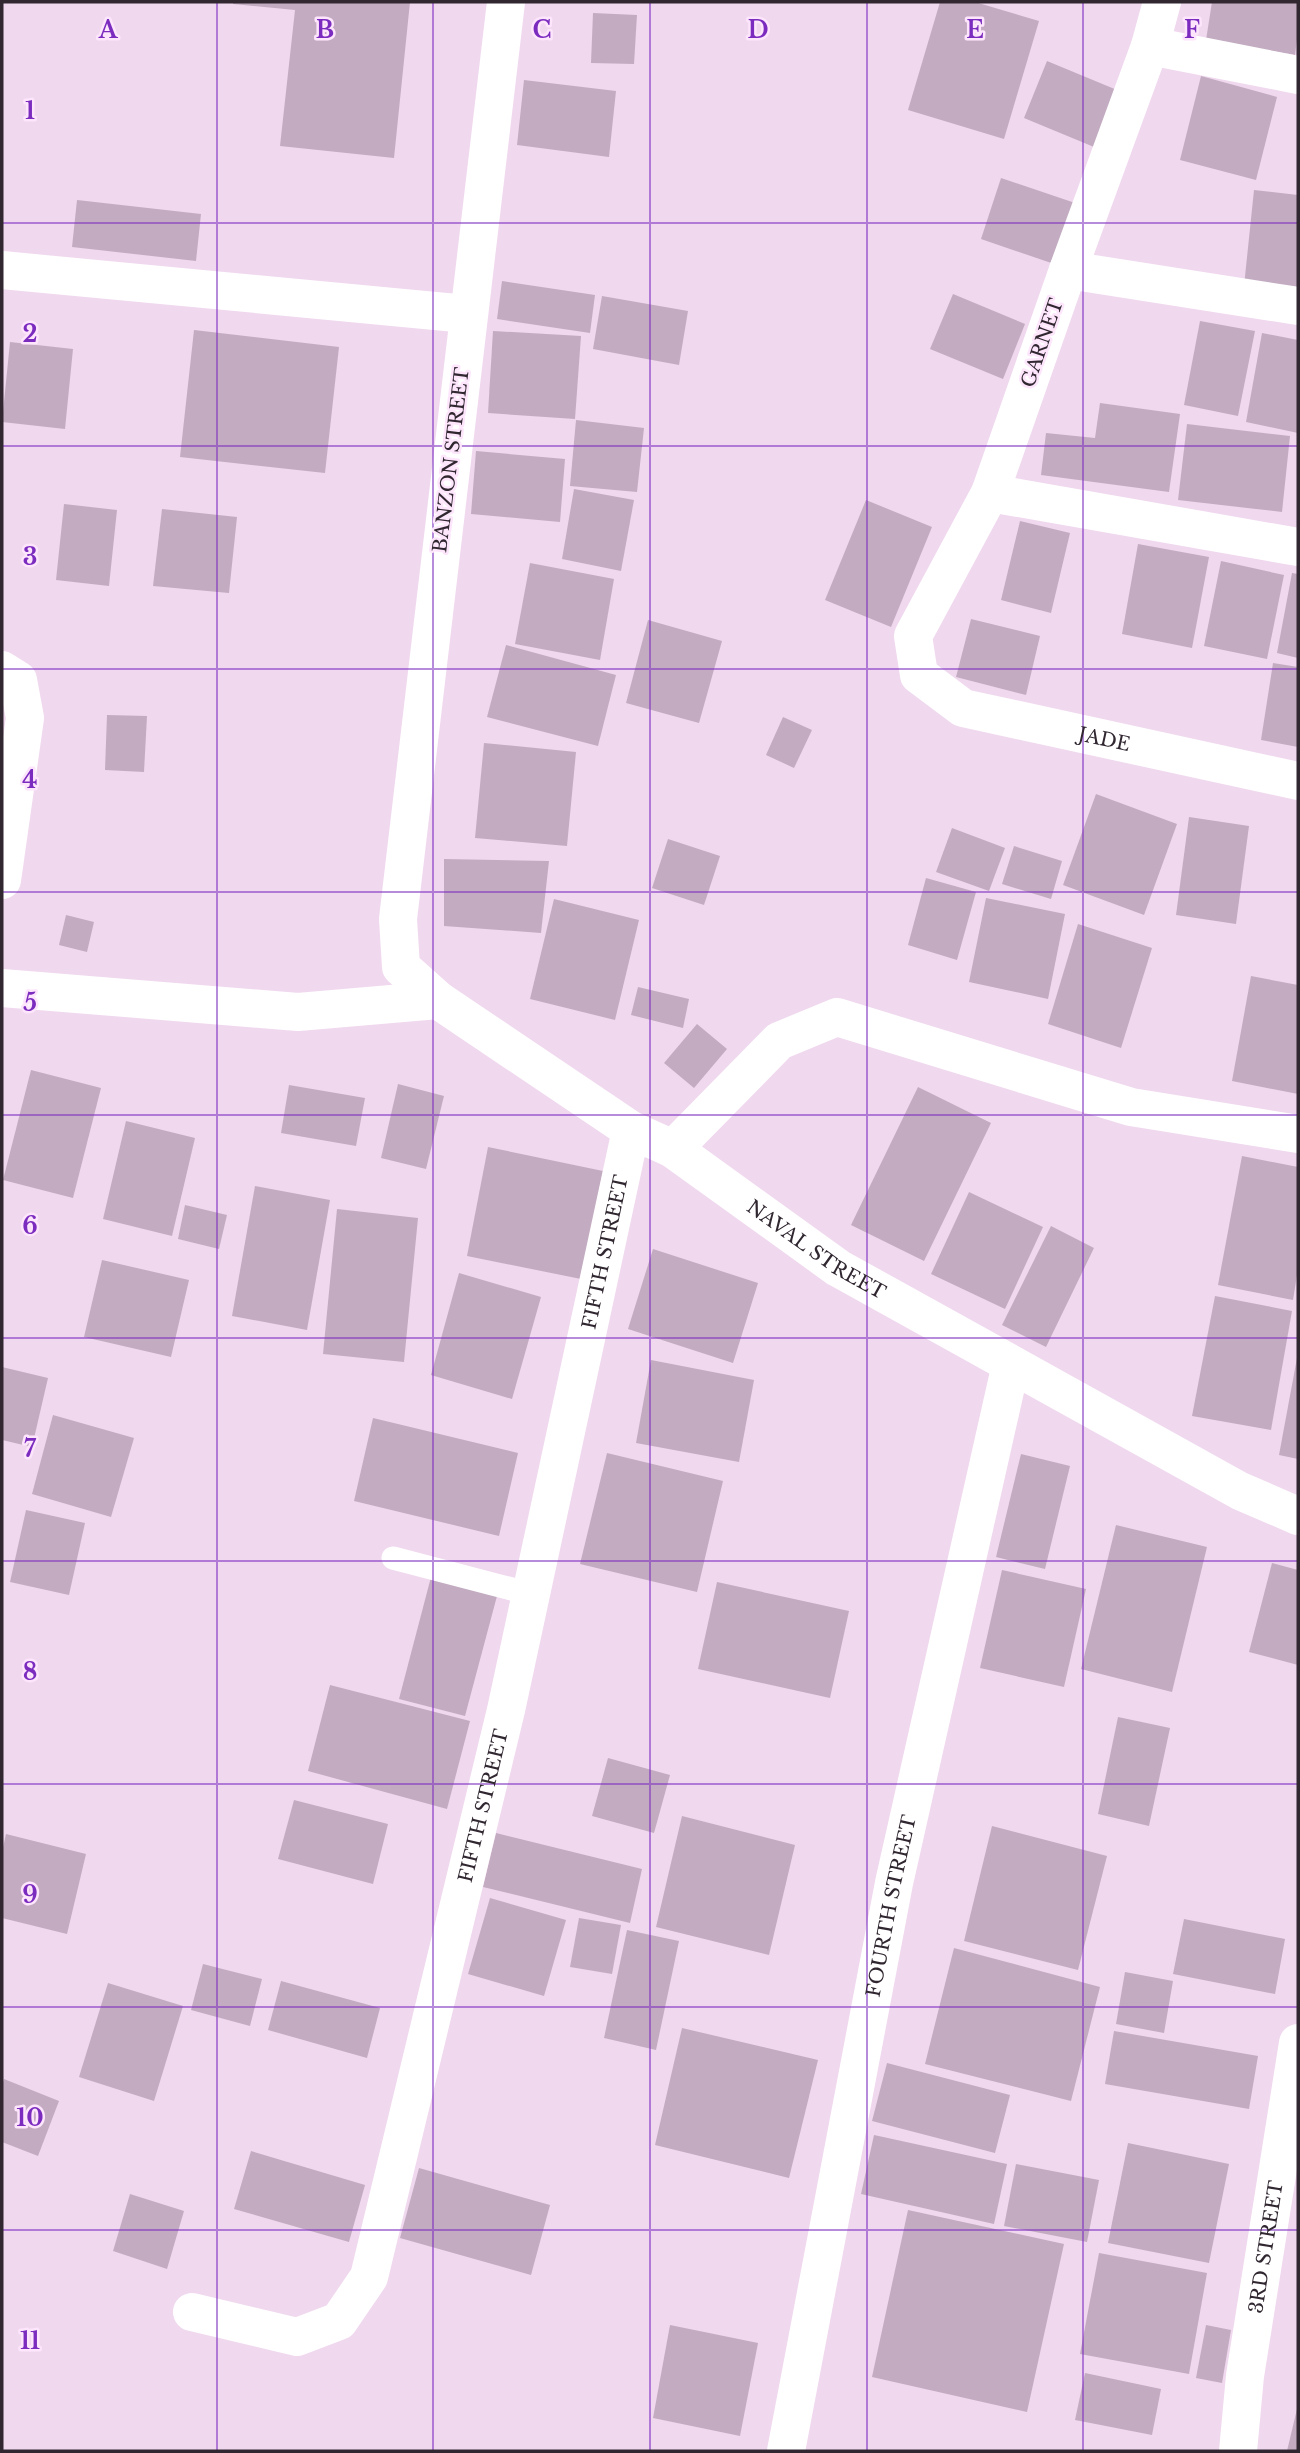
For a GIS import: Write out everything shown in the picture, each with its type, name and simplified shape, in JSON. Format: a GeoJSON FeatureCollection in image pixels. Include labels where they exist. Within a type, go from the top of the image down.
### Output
{"type":"FeatureCollection","features":[{"type":"Feature","properties":{"kind":"street","name":"BANZON STREET"},"geometry":{"type":"LineString","coordinates":[[398,919],[467,314],[506,2]]}},
{"type":"Feature","properties":{"kind":"street","name":"GARNET"},"geometry":{"type":"LineString","coordinates":[[919,675],[913,636],[990,493],[1150,46],[1162,2]]}},
{"type":"Feature","properties":{"kind":"street"},"geometry":{"type":"LineString","coordinates":[[1150,46],[1298,75]]}},
{"type":"Feature","properties":{"kind":"street"},"geometry":{"type":"LineString","coordinates":[[2,270],[467,314]]}},
{"type":"Feature","properties":{"kind":"street"},"geometry":{"type":"LineString","coordinates":[[1068,270],[1298,306]]}},
{"type":"Feature","properties":{"kind":"street"},"geometry":{"type":"LineString","coordinates":[[990,493],[1298,547]]}},
{"type":"Feature","properties":{"kind":"street"},"geometry":{"type":"LineString","coordinates":[[2,670],[18,680],[26,718],[2,880]]}},
{"type":"Feature","properties":{"kind":"street","name":"JADE"},"geometry":{"type":"LineString","coordinates":[[919,675],[963,708],[1298,781]]}},
{"type":"Feature","properties":{"kind":"street","name":"NAVAL STREET"},"geometry":{"type":"LineString","coordinates":[[398,919],[401,967],[438,1000],[631,1130],[673,1149],[838,1268],[1240,1491],[1298,1516]]}},
{"type":"Feature","properties":{"kind":"street"},"geometry":{"type":"LineString","coordinates":[[2,988],[298,1012],[438,1000]]}},
{"type":"Feature","properties":{"kind":"street"},"geometry":{"type":"LineString","coordinates":[[673,1149],[779,1041],[836,1017],[1131,1107],[1298,1134]]}},
{"type":"Feature","properties":{"kind":"street","name":"FIFTH STREET"},"geometry":{"type":"LineString","coordinates":[[192,2312],[297,2337],[339,2321],[369,2277],[506,1710],[631,1130]]}},
{"type":"Feature","properties":{"kind":"street","name":"FOURTH STREET"},"geometry":{"type":"LineString","coordinates":[[786,2451],[894,1883],[1010,1364]]}},
{"type":"Feature","properties":{"kind":"street","name":"3RD STREET"},"geometry":{"type":"LineString","coordinates":[[1238,2451],[1245,2376],[1298,2043]]}},
{"type":"Feature","properties":{"kind":"lane"},"geometry":{"type":"LineString","coordinates":[[393,1558],[531,1594]]}},
{"type":"Feature","properties":{"kind":"building"},"geometry":{"type":"Polygon","coordinates":[[[233,2],[410,2],[394,158],[280,146],[295,10],[233,2]]]}},
{"type":"Feature","properties":{"kind":"building"},"geometry":{"type":"Polygon","coordinates":[[[940,2],[975,2],[1039,21],[1004,139],[908,110],[940,2]]]}},
{"type":"Feature","properties":{"kind":"building"},"geometry":{"type":"Polygon","coordinates":[[[1212,2],[1298,2],[1295,55],[1206,40],[1212,2]]]}},
{"type":"Feature","properties":{"kind":"building"},"geometry":{"type":"Polygon","coordinates":[[[593,13],[637,15],[634,64],[591,63],[593,13]]]}},
{"type":"Feature","properties":{"kind":"building"},"geometry":{"type":"Polygon","coordinates":[[[1047,61],[1117,90],[1094,147],[1024,118],[1047,61]]]}},
{"type":"Feature","properties":{"kind":"building"},"geometry":{"type":"Polygon","coordinates":[[[1201,76],[1277,97],[1256,180],[1180,160],[1201,76]]]}},
{"type":"Feature","properties":{"kind":"building"},"geometry":{"type":"Polygon","coordinates":[[[524,80],[616,91],[609,157],[517,145],[524,80]]]}},
{"type":"Feature","properties":{"kind":"building"},"geometry":{"type":"Polygon","coordinates":[[[1001,178],[1081,205],[1060,266],[981,239],[1001,178]]]}},
{"type":"Feature","properties":{"kind":"building"},"geometry":{"type":"Polygon","coordinates":[[[1254,190],[1298,195],[1298,292],[1244,286],[1254,190]]]}},
{"type":"Feature","properties":{"kind":"building"},"geometry":{"type":"Polygon","coordinates":[[[77,200],[201,214],[196,261],[72,247],[77,200]]]}},
{"type":"Feature","properties":{"kind":"building"},"geometry":{"type":"Polygon","coordinates":[[[502,281],[595,295],[590,333],[497,319],[502,281]]]}},
{"type":"Feature","properties":{"kind":"building"},"geometry":{"type":"Polygon","coordinates":[[[953,294],[1025,324],[1003,379],[930,349],[953,294]]]}},
{"type":"Feature","properties":{"kind":"building"},"geometry":{"type":"Polygon","coordinates":[[[602,296],[688,311],[679,365],[593,349],[602,296]]]}},
{"type":"Feature","properties":{"kind":"building"},"geometry":{"type":"Polygon","coordinates":[[[1200,321],[1255,331],[1238,416],[1184,405],[1200,321]]]}},
{"type":"Feature","properties":{"kind":"building"},"geometry":{"type":"Polygon","coordinates":[[[194,330],[339,347],[325,473],[180,457],[194,330]]]}},
{"type":"Feature","properties":{"kind":"building"},"geometry":{"type":"Polygon","coordinates":[[[493,331],[581,336],[575,419],[488,413],[493,331]]]}},
{"type":"Feature","properties":{"kind":"building"},"geometry":{"type":"Polygon","coordinates":[[[1262,333],[1298,340],[1298,433],[1246,422],[1262,333]]]}},
{"type":"Feature","properties":{"kind":"building"},"geometry":{"type":"Polygon","coordinates":[[[10,342],[73,349],[65,429],[2,422],[10,342]]]}},
{"type":"Feature","properties":{"kind":"building"},"geometry":{"type":"Polygon","coordinates":[[[1100,403],[1180,414],[1169,492],[1041,475],[1046,433],[1095,438],[1100,403]]]}},
{"type":"Feature","properties":{"kind":"building"},"geometry":{"type":"Polygon","coordinates":[[[576,420],[644,428],[637,492],[570,486],[576,420]]]}},
{"type":"Feature","properties":{"kind":"building"},"geometry":{"type":"Polygon","coordinates":[[[1187,424],[1290,436],[1282,512],[1178,500],[1187,424]]]}},
{"type":"Feature","properties":{"kind":"building"},"geometry":{"type":"Polygon","coordinates":[[[476,451],[565,459],[560,522],[471,514],[476,451]]]}},
{"type":"Feature","properties":{"kind":"building"},"geometry":{"type":"Polygon","coordinates":[[[574,489],[634,500],[621,571],[562,559],[574,489]]]}},
{"type":"Feature","properties":{"kind":"building"},"geometry":{"type":"Polygon","coordinates":[[[866,500],[932,527],[891,627],[825,600],[866,500]]]}},
{"type":"Feature","properties":{"kind":"building"},"geometry":{"type":"Polygon","coordinates":[[[64,504],[117,510],[109,586],[56,580],[64,504]]]}},
{"type":"Feature","properties":{"kind":"building"},"geometry":{"type":"Polygon","coordinates":[[[162,509],[237,517],[229,593],[153,586],[162,509]]]}},
{"type":"Feature","properties":{"kind":"building"},"geometry":{"type":"Polygon","coordinates":[[[1020,521],[1070,533],[1051,613],[1001,600],[1020,521]]]}},
{"type":"Feature","properties":{"kind":"building"},"geometry":{"type":"Polygon","coordinates":[[[1138,544],[1209,557],[1192,648],[1122,634],[1138,544]]]}},
{"type":"Feature","properties":{"kind":"building"},"geometry":{"type":"Polygon","coordinates":[[[1221,561],[1284,575],[1267,659],[1204,646],[1221,561]]]}},
{"type":"Feature","properties":{"kind":"building"},"geometry":{"type":"Polygon","coordinates":[[[530,563],[614,579],[600,660],[515,644],[530,563]]]}},
{"type":"Feature","properties":{"kind":"building"},"geometry":{"type":"Polygon","coordinates":[[[1292,573],[1298,574],[1298,658],[1277,653],[1292,573]]]}},
{"type":"Feature","properties":{"kind":"building"},"geometry":{"type":"Polygon","coordinates":[[[971,619],[1040,636],[1026,695],[956,677],[971,619]]]}},
{"type":"Feature","properties":{"kind":"building"},"geometry":{"type":"Polygon","coordinates":[[[648,620],[722,641],[699,723],[626,703],[648,620]]]}},
{"type":"Feature","properties":{"kind":"building"},"geometry":{"type":"Polygon","coordinates":[[[506,645],[616,675],[598,746],[487,717],[506,645]]]}},
{"type":"Feature","properties":{"kind":"building"},"geometry":{"type":"Polygon","coordinates":[[[1273,663],[1298,667],[1298,747],[1261,740],[1273,663]]]}},
{"type":"Feature","properties":{"kind":"building"},"geometry":{"type":"Polygon","coordinates":[[[107,715],[147,716],[144,772],[105,770],[107,715]]]}},
{"type":"Feature","properties":{"kind":"building"},"geometry":{"type":"Polygon","coordinates":[[[783,717],[812,730],[794,768],[766,755],[783,717]]]}},
{"type":"Feature","properties":{"kind":"building"},"geometry":{"type":"Polygon","coordinates":[[[484,743],[576,752],[567,846],[475,838],[484,743]]]}},
{"type":"Feature","properties":{"kind":"building"},"geometry":{"type":"Polygon","coordinates":[[[1096,794],[1177,824],[1144,915],[1063,885],[1096,794]]]}},
{"type":"Feature","properties":{"kind":"building"},"geometry":{"type":"Polygon","coordinates":[[[1189,817],[1249,826],[1236,924],[1176,915],[1189,817]]]}},
{"type":"Feature","properties":{"kind":"building"},"geometry":{"type":"Polygon","coordinates":[[[952,828],[1005,848],[989,891],[936,872],[952,828]]]}},
{"type":"Feature","properties":{"kind":"building"},"geometry":{"type":"Polygon","coordinates":[[[668,839],[720,856],[704,905],[652,888],[668,839]]]}},
{"type":"Feature","properties":{"kind":"building"},"geometry":{"type":"Polygon","coordinates":[[[1014,846],[1062,861],[1051,899],[1002,884],[1014,846]]]}},
{"type":"Feature","properties":{"kind":"building"},"geometry":{"type":"Polygon","coordinates":[[[444,859],[549,861],[541,933],[444,926],[444,859]]]}},
{"type":"Feature","properties":{"kind":"building"},"geometry":{"type":"Polygon","coordinates":[[[926,878],[976,892],[957,960],[908,945],[926,878]]]}},
{"type":"Feature","properties":{"kind":"building"},"geometry":{"type":"Polygon","coordinates":[[[986,898],[1065,914],[1048,999],[969,982],[986,898]]]}},
{"type":"Feature","properties":{"kind":"building"},"geometry":{"type":"Polygon","coordinates":[[[554,899],[639,920],[615,1020],[530,999],[554,899]]]}},
{"type":"Feature","properties":{"kind":"building"},"geometry":{"type":"Polygon","coordinates":[[[66,915],[94,922],[87,952],[59,945],[66,915]]]}},
{"type":"Feature","properties":{"kind":"building"},"geometry":{"type":"Polygon","coordinates":[[[1078,924],[1152,948],[1121,1048],[1048,1024],[1078,924]]]}},
{"type":"Feature","properties":{"kind":"building"},"geometry":{"type":"Polygon","coordinates":[[[1251,976],[1298,985],[1298,1094],[1232,1081],[1251,976]]]}},
{"type":"Feature","properties":{"kind":"building"},"geometry":{"type":"Polygon","coordinates":[[[638,987],[689,999],[683,1028],[631,1015],[638,987]]]}},
{"type":"Feature","properties":{"kind":"building"},"geometry":{"type":"Polygon","coordinates":[[[697,1024],[727,1049],[694,1088],[664,1063],[697,1024]]]}},
{"type":"Feature","properties":{"kind":"building"},"geometry":{"type":"Polygon","coordinates":[[[31,1070],[101,1088],[73,1198],[3,1180],[31,1070]]]}},
{"type":"Feature","properties":{"kind":"building"},"geometry":{"type":"Polygon","coordinates":[[[398,1084],[444,1096],[426,1169],[381,1158],[398,1084]]]}},
{"type":"Feature","properties":{"kind":"building"},"geometry":{"type":"Polygon","coordinates":[[[289,1085],[365,1098],[356,1146],[281,1133],[289,1085]]]}},
{"type":"Feature","properties":{"kind":"building"},"geometry":{"type":"Polygon","coordinates":[[[918,1087],[991,1123],[924,1261],[851,1225],[918,1087]]]}},
{"type":"Feature","properties":{"kind":"building"},"geometry":{"type":"Polygon","coordinates":[[[126,1121],[195,1138],[172,1236],[103,1219],[126,1121]]]}},
{"type":"Feature","properties":{"kind":"building"},"geometry":{"type":"Polygon","coordinates":[[[488,1147],[603,1171],[581,1279],[467,1256],[488,1147]]]}},
{"type":"Feature","properties":{"kind":"building"},"geometry":{"type":"Polygon","coordinates":[[[1242,1156],[1298,1167],[1298,1269],[1293,1300],[1218,1285],[1242,1156]]]}},
{"type":"Feature","properties":{"kind":"building"},"geometry":{"type":"Polygon","coordinates":[[[255,1186],[330,1200],[307,1330],[232,1316],[255,1186]]]}},
{"type":"Feature","properties":{"kind":"building"},"geometry":{"type":"Polygon","coordinates":[[[969,1192],[1043,1227],[1005,1309],[931,1274],[969,1192]]]}},
{"type":"Feature","properties":{"kind":"building"},"geometry":{"type":"Polygon","coordinates":[[[185,1205],[227,1215],[219,1249],[178,1239],[185,1205]]]}},
{"type":"Feature","properties":{"kind":"building"},"geometry":{"type":"Polygon","coordinates":[[[337,1209],[418,1218],[404,1362],[323,1354],[337,1209]]]}},
{"type":"Feature","properties":{"kind":"building"},"geometry":{"type":"Polygon","coordinates":[[[1051,1226],[1094,1248],[1046,1347],[1002,1325],[1051,1226]]]}},
{"type":"Feature","properties":{"kind":"building"},"geometry":{"type":"Polygon","coordinates":[[[653,1249],[758,1283],[733,1363],[628,1329],[653,1249]]]}},
{"type":"Feature","properties":{"kind":"building"},"geometry":{"type":"Polygon","coordinates":[[[102,1260],[189,1280],[171,1357],[84,1337],[102,1260]]]}},
{"type":"Feature","properties":{"kind":"building"},"geometry":{"type":"Polygon","coordinates":[[[459,1273],[541,1297],[512,1399],[431,1375],[459,1273]]]}},
{"type":"Feature","properties":{"kind":"building"},"geometry":{"type":"Polygon","coordinates":[[[1215,1296],[1292,1311],[1271,1430],[1192,1416],[1215,1296]]]}},
{"type":"Feature","properties":{"kind":"building"},"geometry":{"type":"Polygon","coordinates":[[[1298,1358],[1298,1459],[1279,1455],[1298,1358]]]}},
{"type":"Feature","properties":{"kind":"building"},"geometry":{"type":"Polygon","coordinates":[[[651,1360],[754,1380],[739,1462],[636,1443],[651,1360]]]}},
{"type":"Feature","properties":{"kind":"building"},"geometry":{"type":"Polygon","coordinates":[[[2,1367],[48,1378],[32,1447],[2,1440],[2,1367]]]}},
{"type":"Feature","properties":{"kind":"building"},"geometry":{"type":"Polygon","coordinates":[[[53,1415],[134,1438],[111,1517],[32,1494],[53,1415]]]}},
{"type":"Feature","properties":{"kind":"building"},"geometry":{"type":"Polygon","coordinates":[[[373,1418],[518,1453],[499,1536],[354,1501],[373,1418]]]}},
{"type":"Feature","properties":{"kind":"building"},"geometry":{"type":"Polygon","coordinates":[[[607,1453],[723,1481],[697,1592],[580,1564],[607,1453]]]}},
{"type":"Feature","properties":{"kind":"building"},"geometry":{"type":"Polygon","coordinates":[[[1021,1454],[1070,1466],[1045,1569],[996,1557],[1021,1454]]]}},
{"type":"Feature","properties":{"kind":"building"},"geometry":{"type":"Polygon","coordinates":[[[26,1510],[85,1523],[69,1595],[10,1582],[26,1510]]]}},
{"type":"Feature","properties":{"kind":"building"},"geometry":{"type":"Polygon","coordinates":[[[1116,1525],[1207,1547],[1172,1692],[1081,1669],[1116,1525]]]}},
{"type":"Feature","properties":{"kind":"building"},"geometry":{"type":"Polygon","coordinates":[[[1272,1563],[1298,1570],[1298,1665],[1249,1652],[1272,1563]]]}},
{"type":"Feature","properties":{"kind":"building"},"geometry":{"type":"Polygon","coordinates":[[[1002,1570],[1086,1589],[1064,1687],[980,1668],[1002,1570]]]}},
{"type":"Feature","properties":{"kind":"building"},"geometry":{"type":"Polygon","coordinates":[[[431,1577],[497,1596],[465,1716],[399,1699],[431,1577]]]}},
{"type":"Feature","properties":{"kind":"building"},"geometry":{"type":"Polygon","coordinates":[[[717,1582],[849,1611],[830,1698],[698,1669],[717,1582]]]}},
{"type":"Feature","properties":{"kind":"building"},"geometry":{"type":"Polygon","coordinates":[[[330,1685],[470,1721],[447,1809],[308,1771],[330,1685]]]}},
{"type":"Feature","properties":{"kind":"building"},"geometry":{"type":"Polygon","coordinates":[[[1118,1717],[1170,1728],[1149,1826],[1098,1814],[1118,1717]]]}},
{"type":"Feature","properties":{"kind":"building"},"geometry":{"type":"Polygon","coordinates":[[[608,1758],[670,1775],[654,1833],[592,1816],[608,1758]]]}},
{"type":"Feature","properties":{"kind":"building"},"geometry":{"type":"Polygon","coordinates":[[[294,1800],[388,1824],[373,1884],[278,1859],[294,1800]]]}},
{"type":"Feature","properties":{"kind":"building"},"geometry":{"type":"Polygon","coordinates":[[[682,1816],[795,1845],[769,1955],[656,1927],[682,1816]]]}},
{"type":"Feature","properties":{"kind":"building"},"geometry":{"type":"Polygon","coordinates":[[[992,1826],[1107,1856],[1078,1970],[964,1941],[992,1826]]]}},
{"type":"Feature","properties":{"kind":"building"},"geometry":{"type":"Polygon","coordinates":[[[496,1833],[642,1869],[630,1923],[483,1887],[496,1833]]]}},
{"type":"Feature","properties":{"kind":"building"},"geometry":{"type":"Polygon","coordinates":[[[6,1834],[86,1854],[67,1934],[2,1918],[2,1852],[6,1834]]]}},
{"type":"Feature","properties":{"kind":"building"},"geometry":{"type":"Polygon","coordinates":[[[490,1898],[566,1920],[544,1996],[468,1974],[490,1898]]]}},
{"type":"Feature","properties":{"kind":"building"},"geometry":{"type":"Polygon","coordinates":[[[579,1918],[621,1925],[612,1974],[570,1967],[579,1918]]]}},
{"type":"Feature","properties":{"kind":"building"},"geometry":{"type":"Polygon","coordinates":[[[1184,1919],[1285,1939],[1275,1994],[1173,1974],[1184,1919]]]}},
{"type":"Feature","properties":{"kind":"building"},"geometry":{"type":"Polygon","coordinates":[[[627,1930],[679,1941],[656,2050],[604,2038],[627,1930]]]}},
{"type":"Feature","properties":{"kind":"building"},"geometry":{"type":"Polygon","coordinates":[[[954,1948],[1100,1987],[1071,2101],[925,2064],[954,1948]]]}},
{"type":"Feature","properties":{"kind":"building"},"geometry":{"type":"Polygon","coordinates":[[[203,1964],[262,1979],[250,2026],[191,2010],[203,1964]]]}},
{"type":"Feature","properties":{"kind":"building"},"geometry":{"type":"Polygon","coordinates":[[[1125,1972],[1173,1981],[1164,2033],[1116,2024],[1125,1972]]]}},
{"type":"Feature","properties":{"kind":"building"},"geometry":{"type":"Polygon","coordinates":[[[281,1981],[380,2008],[367,2058],[268,2030],[281,1981]]]}},
{"type":"Feature","properties":{"kind":"building"},"geometry":{"type":"Polygon","coordinates":[[[108,1983],[183,2006],[154,2101],[79,2077],[108,1983]]]}},
{"type":"Feature","properties":{"kind":"building"},"geometry":{"type":"Polygon","coordinates":[[[682,2028],[818,2060],[789,2178],[655,2145],[682,2028]]]}},
{"type":"Feature","properties":{"kind":"building"},"geometry":{"type":"Polygon","coordinates":[[[1114,2031],[1258,2056],[1249,2109],[1105,2084],[1114,2031]]]}},
{"type":"Feature","properties":{"kind":"building"},"geometry":{"type":"Polygon","coordinates":[[[887,2063],[1010,2095],[995,2153],[872,2121],[887,2063]]]}},
{"type":"Feature","properties":{"kind":"building"},"geometry":{"type":"Polygon","coordinates":[[[4,2079],[59,2101],[38,2156],[2,2142],[4,2079]]]}},
{"type":"Feature","properties":{"kind":"building"},"geometry":{"type":"Polygon","coordinates":[[[874,2135],[1007,2164],[994,2224],[861,2194],[874,2135]]]}},
{"type":"Feature","properties":{"kind":"building"},"geometry":{"type":"Polygon","coordinates":[[[1128,2143],[1229,2164],[1209,2263],[1108,2243],[1128,2143]]]}},
{"type":"Feature","properties":{"kind":"building"},"geometry":{"type":"Polygon","coordinates":[[[251,2151],[365,2185],[349,2242],[234,2209],[251,2151]]]}},
{"type":"Feature","properties":{"kind":"building"},"geometry":{"type":"Polygon","coordinates":[[[1016,2164],[1099,2180],[1087,2242],[1004,2226],[1016,2164]]]}},
{"type":"Feature","properties":{"kind":"building"},"geometry":{"type":"Polygon","coordinates":[[[419,2168],[550,2205],[531,2275],[400,2238],[419,2168]]]}},
{"type":"Feature","properties":{"kind":"building"},"geometry":{"type":"Polygon","coordinates":[[[130,2194],[184,2211],[167,2269],[113,2251],[130,2194]]]}},
{"type":"Feature","properties":{"kind":"building"},"geometry":{"type":"Polygon","coordinates":[[[908,2210],[1064,2244],[1027,2412],[872,2377],[908,2210]]]}},
{"type":"Feature","properties":{"kind":"building"},"geometry":{"type":"Polygon","coordinates":[[[1099,2253],[1207,2273],[1189,2374],[1080,2354],[1099,2253]]]}},
{"type":"Feature","properties":{"kind":"building"},"geometry":{"type":"Polygon","coordinates":[[[670,2325],[758,2343],[740,2436],[653,2418],[670,2325]]]}},
{"type":"Feature","properties":{"kind":"building"},"geometry":{"type":"Polygon","coordinates":[[[1206,2325],[1231,2330],[1222,2383],[1196,2378],[1206,2325]]]}},
{"type":"Feature","properties":{"kind":"building"},"geometry":{"type":"Polygon","coordinates":[[[1085,2373],[1161,2389],[1152,2435],[1075,2420],[1085,2373]]]}},
{"type":"Feature","properties":{"kind":"building"},"geometry":{"type":"Polygon","coordinates":[[[1297,2409],[1298,2451],[1287,2451],[1297,2409]]]}}]}
